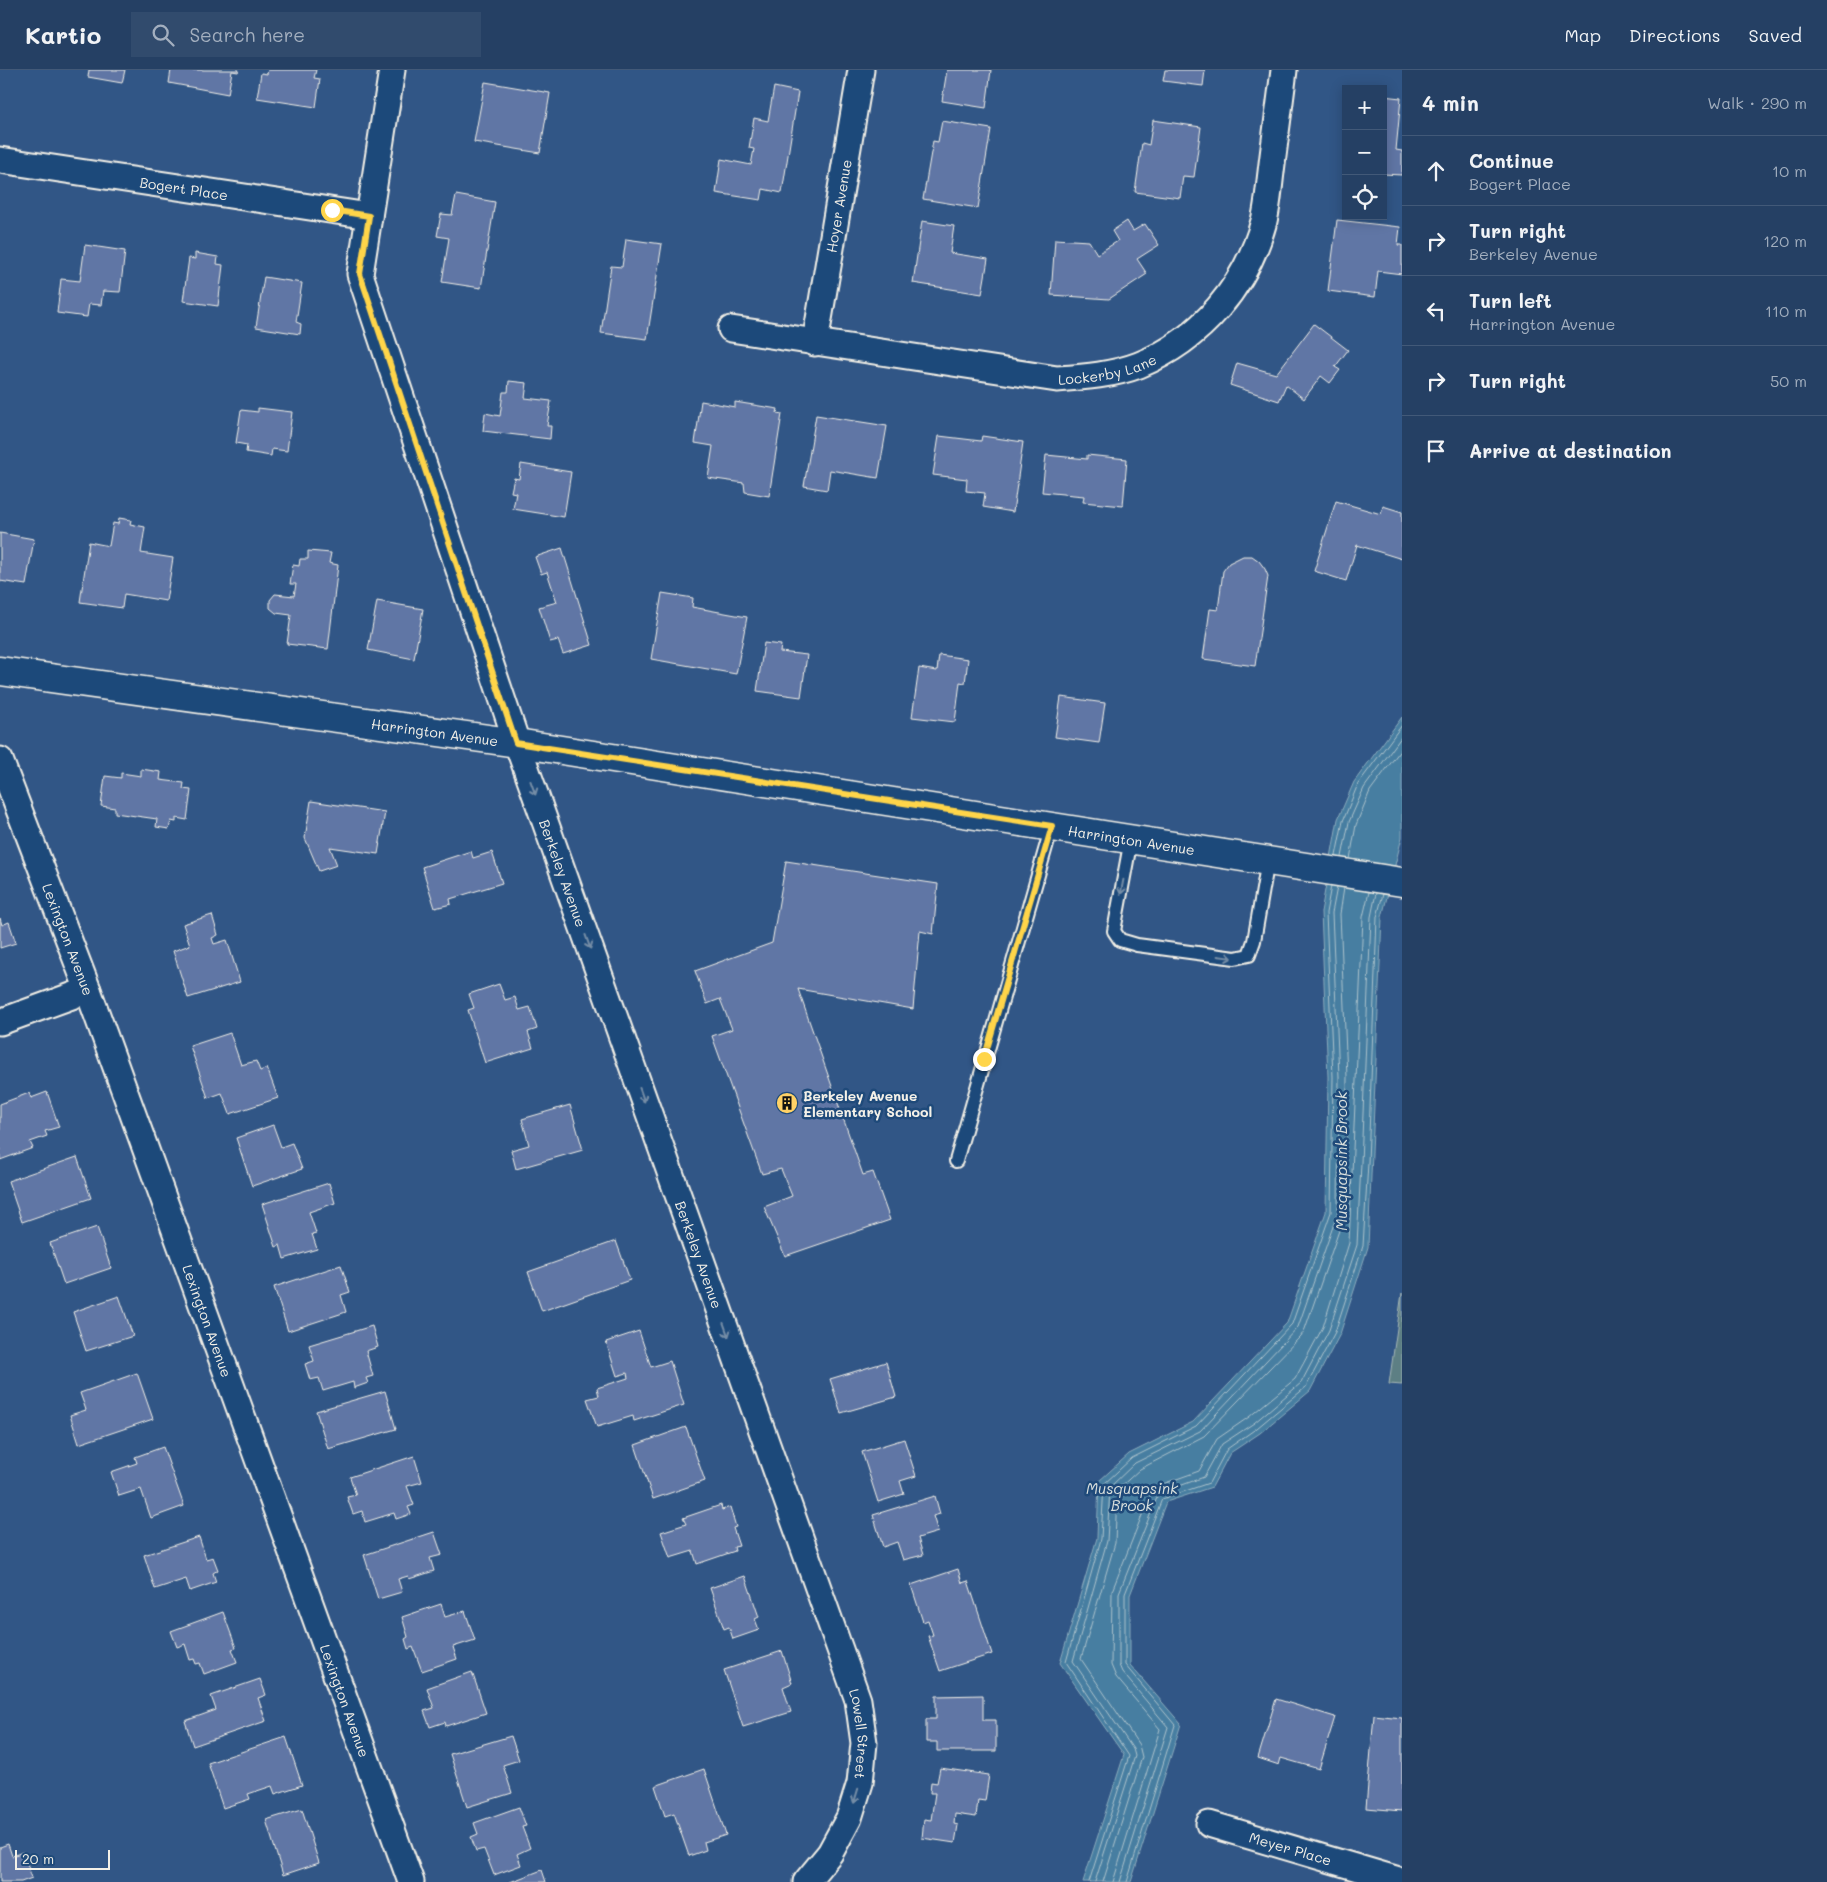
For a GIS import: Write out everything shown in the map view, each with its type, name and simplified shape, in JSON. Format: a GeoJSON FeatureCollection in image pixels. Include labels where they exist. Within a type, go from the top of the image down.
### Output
{"type":"FeatureCollection","features":[{"type":"Feature","properties":{"kind":"street","name":"Berkeley Avenue"},"geometry":{"type":"LineString","coordinates":[[392,70],[360,274],[516,743],[845,1663]]}},
{"type":"Feature","properties":{"kind":"street","name":"Hoyer Avenue"},"geometry":{"type":"LineString","coordinates":[[815,343],[861,70]]}},
{"type":"Feature","properties":{"kind":"street","name":"Lockerby Lane"},"geometry":{"type":"LineString","coordinates":[[731,330],[1057,379],[1096,376],[1139,365],[1174,347],[1208,320],[1231,292],[1250,261],[1264,220],[1284,70]]}},
{"type":"Feature","properties":{"kind":"street","name":"Bogert Place"},"geometry":{"type":"LineString","coordinates":[[0,160],[369,216]]}},
{"type":"Feature","properties":{"kind":"street","name":"Harrington Avenue"},"geometry":{"type":"LineString","coordinates":[[0,671],[516,743],[1310,866],[1402,882]]}},
{"type":"Feature","properties":{"kind":"street","name":"Lexington Avenue"},"geometry":{"type":"LineString","coordinates":[[0,760],[88,990],[411,1882]]}},
{"type":"Feature","properties":{"kind":"street"},"geometry":{"type":"LineString","coordinates":[[0,1022],[88,990]]}},
{"type":"Feature","properties":{"kind":"street","name":"Lowell Street"},"geometry":{"type":"LineString","coordinates":[[806,1882],[830,1853],[849,1818],[860,1783],[864,1743],[858,1700],[845,1663]]}},
{"type":"Feature","properties":{"kind":"street","name":"Meyer Place"},"geometry":{"type":"LineString","coordinates":[[1209,1824],[1402,1882]]}},
{"type":"Feature","properties":{"kind":"lane"},"geometry":{"type":"LineString","coordinates":[[956,1161],[1052,826]]}},
{"type":"Feature","properties":{"kind":"lane"},"geometry":{"type":"LineString","coordinates":[[1131,839],[1114,931],[1120,940],[1137,945],[1235,958],[1249,955],[1254,941],[1268,860]]}},
{"type":"Feature","properties":{"kind":"green space"},"geometry":{"type":"Polygon","coordinates":[[[1402,1293],[1402,1385],[1389,1384],[1402,1293]]]}},
{"type":"Feature","properties":{"kind":"water","name":"Musquapsink Brook"},"geometry":{"type":"Polygon","coordinates":[[[1402,717],[1402,837],[1382,917],[1368,1247],[1340,1334],[1310,1391],[1260,1433],[1230,1453],[1212,1487],[1166,1502],[1130,1595],[1130,1665],[1181,1724],[1131,1882],[1083,1882],[1124,1755],[1060,1663],[1097,1538],[1099,1481],[1129,1454],[1193,1422],[1287,1323],[1326,1212],[1328,1077],[1321,912],[1338,819],[1354,782],[1402,717]]]}},
{"type":"Feature","properties":{"kind":"building"},"geometry":{"type":"Polygon","coordinates":[[[89,70],[125,70],[122,83],[88,77],[89,70]]]}},
{"type":"Feature","properties":{"kind":"building"},"geometry":{"type":"Polygon","coordinates":[[[171,70],[239,70],[238,72],[232,71],[228,94],[169,83],[171,70]]]}},
{"type":"Feature","properties":{"kind":"building"},"geometry":{"type":"Polygon","coordinates":[[[268,70],[316,70],[314,78],[320,79],[316,107],[257,98],[261,73],[267,74],[268,70]]]}},
{"type":"Feature","properties":{"kind":"building"},"geometry":{"type":"Polygon","coordinates":[[[947,70],[991,70],[986,108],[942,101],[947,70]]]}},
{"type":"Feature","properties":{"kind":"building"},"geometry":{"type":"Polygon","coordinates":[[[1165,70],[1205,70],[1203,86],[1163,81],[1165,70]]]}},
{"type":"Feature","properties":{"kind":"building"},"geometry":{"type":"Polygon","coordinates":[[[485,82],[550,93],[540,153],[474,142],[485,82]]]}},
{"type":"Feature","properties":{"kind":"building"},"geometry":{"type":"Polygon","coordinates":[[[774,87],[798,92],[782,193],[763,189],[761,200],[716,193],[721,159],[751,165],[754,149],[749,148],[754,118],[768,121],[774,87]]]}},
{"type":"Feature","properties":{"kind":"building"},"geometry":{"type":"Polygon","coordinates":[[[1387,96],[1401,98],[1396,150],[1402,151],[1402,175],[1387,174],[1387,96]]]}},
{"type":"Feature","properties":{"kind":"building"},"geometry":{"type":"Polygon","coordinates":[[[1153,120],[1201,127],[1194,177],[1183,176],[1180,198],[1135,192],[1142,143],[1149,145],[1153,120]]]}},
{"type":"Feature","properties":{"kind":"building"},"geometry":{"type":"Polygon","coordinates":[[[942,121],[991,129],[978,208],[923,199],[933,141],[938,142],[942,121]]]}},
{"type":"Feature","properties":{"kind":"building"},"geometry":{"type":"Polygon","coordinates":[[[456,195],[495,202],[481,288],[442,282],[449,238],[437,236],[441,214],[452,215],[456,195]]]}},
{"type":"Feature","properties":{"kind":"building"},"geometry":{"type":"Polygon","coordinates":[[[1337,220],[1400,227],[1398,245],[1402,245],[1402,274],[1378,271],[1375,297],[1328,291],[1337,220]]]}},
{"type":"Feature","properties":{"kind":"building"},"geometry":{"type":"Polygon","coordinates":[[[922,221],[954,226],[950,253],[988,259],[982,294],[913,283],[922,221]]]}},
{"type":"Feature","properties":{"kind":"building"},"geometry":{"type":"Polygon","coordinates":[[[1127,221],[1133,231],[1145,224],[1159,245],[1137,259],[1147,274],[1109,299],[1051,295],[1055,239],[1089,241],[1097,254],[1118,241],[1112,231],[1127,221]]]}},
{"type":"Feature","properties":{"kind":"building"},"geometry":{"type":"Polygon","coordinates":[[[626,239],[662,244],[647,339],[601,333],[611,266],[622,267],[626,239]]]}},
{"type":"Feature","properties":{"kind":"building"},"geometry":{"type":"Polygon","coordinates":[[[85,245],[125,251],[120,292],[103,291],[101,305],[89,304],[87,317],[57,313],[61,279],[80,281],[85,245]]]}},
{"type":"Feature","properties":{"kind":"building"},"geometry":{"type":"Polygon","coordinates":[[[195,253],[218,257],[217,264],[223,265],[218,306],[183,301],[189,258],[195,259],[195,253]]]}},
{"type":"Feature","properties":{"kind":"building"},"geometry":{"type":"Polygon","coordinates":[[[264,277],[302,283],[296,322],[301,324],[300,334],[256,327],[264,277]]]}},
{"type":"Feature","properties":{"kind":"building"},"geometry":{"type":"Polygon","coordinates":[[[1314,324],[1348,350],[1335,367],[1340,370],[1330,383],[1321,376],[1304,399],[1286,385],[1279,401],[1230,385],[1237,363],[1276,374],[1314,324]]]}},
{"type":"Feature","properties":{"kind":"building"},"geometry":{"type":"Polygon","coordinates":[[[509,381],[527,383],[525,398],[551,401],[547,426],[551,426],[550,439],[483,431],[485,413],[500,416],[503,392],[508,392],[509,381]]]}},
{"type":"Feature","properties":{"kind":"building"},"geometry":{"type":"Polygon","coordinates":[[[701,401],[735,407],[735,402],[778,409],[777,413],[782,414],[769,496],[745,492],[744,483],[708,478],[713,446],[695,443],[701,401]]]}},
{"type":"Feature","properties":{"kind":"building"},"geometry":{"type":"Polygon","coordinates":[[[258,408],[292,412],[287,451],[272,449],[271,456],[246,452],[247,445],[236,443],[241,410],[258,412],[258,408]]]}},
{"type":"Feature","properties":{"kind":"building"},"geometry":{"type":"Polygon","coordinates":[[[816,415],[887,426],[878,478],[830,470],[827,490],[804,486],[816,415]]]}},
{"type":"Feature","properties":{"kind":"building"},"geometry":{"type":"Polygon","coordinates":[[[939,436],[981,441],[982,436],[1023,442],[1013,512],[983,507],[985,493],[966,491],[967,479],[933,475],[939,436]]]}},
{"type":"Feature","properties":{"kind":"building"},"geometry":{"type":"Polygon","coordinates":[[[1046,455],[1087,459],[1087,455],[1127,459],[1123,506],[1083,502],[1084,496],[1042,492],[1046,455]]]}},
{"type":"Feature","properties":{"kind":"building"},"geometry":{"type":"Polygon","coordinates":[[[521,464],[571,472],[564,517],[513,509],[516,493],[511,492],[514,478],[519,479],[521,464]]]}},
{"type":"Feature","properties":{"kind":"building"},"geometry":{"type":"Polygon","coordinates":[[[1336,501],[1381,514],[1383,506],[1402,512],[1402,559],[1357,545],[1346,581],[1314,571],[1336,501]]]}},
{"type":"Feature","properties":{"kind":"building"},"geometry":{"type":"Polygon","coordinates":[[[119,518],[131,520],[130,524],[145,527],[141,553],[173,558],[166,601],[124,594],[122,608],[80,602],[89,542],[109,546],[113,523],[118,524],[119,518]]]}},
{"type":"Feature","properties":{"kind":"building"},"geometry":{"type":"Polygon","coordinates":[[[0,533],[34,539],[26,585],[0,581],[0,533]]]}},
{"type":"Feature","properties":{"kind":"building"},"geometry":{"type":"Polygon","coordinates":[[[562,548],[592,645],[563,654],[558,640],[550,642],[539,607],[557,602],[547,572],[541,574],[535,557],[562,548]]]}},
{"type":"Feature","properties":{"kind":"building"},"geometry":{"type":"Polygon","coordinates":[[[308,551],[331,553],[329,563],[338,565],[328,649],[287,644],[291,615],[276,613],[270,608],[270,600],[275,594],[294,596],[296,584],[290,584],[293,565],[299,566],[300,559],[308,559],[308,551]]]}},
{"type":"Feature","properties":{"kind":"building"},"geometry":{"type":"Polygon","coordinates":[[[1243,556],[1252,556],[1259,561],[1268,576],[1255,666],[1203,659],[1210,609],[1218,610],[1223,571],[1229,563],[1243,556]]]}},
{"type":"Feature","properties":{"kind":"building"},"geometry":{"type":"Polygon","coordinates":[[[662,593],[693,598],[692,607],[747,617],[736,674],[651,659],[662,593]]]}},
{"type":"Feature","properties":{"kind":"building"},"geometry":{"type":"Polygon","coordinates":[[[377,601],[423,609],[414,659],[368,650],[377,601]]]}},
{"type":"Feature","properties":{"kind":"building"},"geometry":{"type":"Polygon","coordinates":[[[764,643],[781,645],[780,652],[807,655],[801,697],[757,691],[764,643]]]}},
{"type":"Feature","properties":{"kind":"building"},"geometry":{"type":"Polygon","coordinates":[[[939,655],[968,659],[965,683],[960,682],[955,722],[912,717],[919,668],[937,671],[939,655]]]}},
{"type":"Feature","properties":{"kind":"building"},"geometry":{"type":"Polygon","coordinates":[[[1061,697],[1105,703],[1099,743],[1055,737],[1061,697]]]}},
{"type":"Feature","properties":{"kind":"building"},"geometry":{"type":"Polygon","coordinates":[[[141,769],[161,772],[160,780],[184,783],[183,789],[191,790],[187,820],[176,818],[176,822],[171,821],[169,829],[156,827],[157,819],[115,813],[115,808],[101,806],[105,776],[121,778],[121,773],[141,776],[141,769]]]}},
{"type":"Feature","properties":{"kind":"building"},"geometry":{"type":"Polygon","coordinates":[[[311,801],[385,812],[378,854],[330,847],[337,865],[319,871],[305,838],[311,801]]]}},
{"type":"Feature","properties":{"kind":"building"},"geometry":{"type":"Polygon","coordinates":[[[471,851],[473,858],[492,852],[502,883],[450,899],[451,904],[435,908],[422,867],[471,851]]]}},
{"type":"Feature","properties":{"kind":"building","name":"Berkeley Avenue Elementary School"},"geometry":{"type":"Polygon","coordinates":[[[786,861],[938,884],[933,934],[920,931],[913,1009],[798,989],[863,1175],[873,1172],[890,1220],[785,1256],[764,1207],[792,1196],[781,1169],[762,1174],[712,1036],[732,1029],[720,999],[707,1004],[695,971],[772,943],[786,861]]]}},
{"type":"Feature","properties":{"kind":"building"},"geometry":{"type":"Polygon","coordinates":[[[212,915],[218,935],[212,938],[214,944],[227,940],[240,982],[188,998],[173,951],[190,945],[183,924],[212,915]]]}},
{"type":"Feature","properties":{"kind":"building"},"geometry":{"type":"Polygon","coordinates":[[[0,918],[2,925],[9,922],[16,943],[0,948],[0,918]]]}},
{"type":"Feature","properties":{"kind":"building"},"geometry":{"type":"Polygon","coordinates":[[[499,984],[505,1000],[515,997],[519,1010],[530,1007],[537,1029],[528,1032],[533,1048],[485,1063],[468,1010],[474,1008],[469,994],[499,984]]]}},
{"type":"Feature","properties":{"kind":"building"},"geometry":{"type":"Polygon","coordinates":[[[230,1033],[241,1065],[256,1061],[260,1071],[267,1068],[278,1098],[230,1114],[222,1093],[208,1098],[190,1046],[230,1033]]]}},
{"type":"Feature","properties":{"kind":"building"},"geometry":{"type":"Polygon","coordinates":[[[47,1092],[59,1127],[45,1131],[47,1136],[30,1142],[33,1148],[0,1160],[0,1104],[29,1093],[31,1098],[47,1092]]]}},
{"type":"Feature","properties":{"kind":"building"},"geometry":{"type":"Polygon","coordinates":[[[570,1105],[583,1150],[516,1169],[511,1150],[529,1145],[522,1119],[570,1105]]]}},
{"type":"Feature","properties":{"kind":"building"},"geometry":{"type":"Polygon","coordinates":[[[273,1125],[281,1147],[292,1143],[302,1169],[252,1186],[236,1138],[273,1125]]]}},
{"type":"Feature","properties":{"kind":"building"},"geometry":{"type":"Polygon","coordinates":[[[77,1157],[91,1198],[22,1222],[8,1181],[77,1157]]]}},
{"type":"Feature","properties":{"kind":"building"},"geometry":{"type":"Polygon","coordinates":[[[329,1183],[335,1203],[309,1212],[316,1233],[312,1234],[317,1249],[284,1259],[280,1245],[276,1247],[262,1204],[329,1183]]]}},
{"type":"Feature","properties":{"kind":"building"},"geometry":{"type":"Polygon","coordinates":[[[97,1227],[111,1268],[64,1284],[50,1243],[97,1227]]]}},
{"type":"Feature","properties":{"kind":"building"},"geometry":{"type":"Polygon","coordinates":[[[616,1241],[630,1280],[542,1311],[528,1272],[616,1241]]]}},
{"type":"Feature","properties":{"kind":"building"},"geometry":{"type":"Polygon","coordinates":[[[341,1265],[350,1292],[341,1295],[346,1312],[288,1331],[274,1287],[341,1265]]]}},
{"type":"Feature","properties":{"kind":"building"},"geometry":{"type":"Polygon","coordinates":[[[119,1296],[133,1336],[86,1351],[73,1312],[119,1296]]]}},
{"type":"Feature","properties":{"kind":"building"},"geometry":{"type":"Polygon","coordinates":[[[372,1326],[378,1347],[366,1351],[373,1376],[366,1378],[368,1383],[354,1388],[353,1382],[323,1391],[319,1378],[310,1380],[305,1364],[314,1361],[309,1345],[372,1326]]]}},
{"type":"Feature","properties":{"kind":"building"},"geometry":{"type":"Polygon","coordinates":[[[639,1331],[651,1367],[670,1361],[684,1405],[634,1421],[633,1416],[597,1427],[587,1399],[599,1396],[597,1388],[628,1378],[627,1373],[617,1376],[606,1342],[639,1331]]]}},
{"type":"Feature","properties":{"kind":"building"},"geometry":{"type":"Polygon","coordinates":[[[886,1362],[896,1397],[841,1413],[830,1379],[886,1362]]]}},
{"type":"Feature","properties":{"kind":"building"},"geometry":{"type":"Polygon","coordinates":[[[137,1373],[153,1419],[79,1444],[70,1415],[86,1410],[80,1393],[137,1373]]]}},
{"type":"Feature","properties":{"kind":"building"},"geometry":{"type":"Polygon","coordinates":[[[385,1391],[396,1429],[328,1449],[316,1411],[385,1391]]]}},
{"type":"Feature","properties":{"kind":"building"},"geometry":{"type":"Polygon","coordinates":[[[686,1427],[705,1481],[653,1499],[635,1445],[686,1427]]]}},
{"type":"Feature","properties":{"kind":"building"},"geometry":{"type":"Polygon","coordinates":[[[904,1439],[916,1476],[900,1481],[904,1494],[878,1502],[862,1452],[904,1439]]]}},
{"type":"Feature","properties":{"kind":"building"},"geometry":{"type":"Polygon","coordinates":[[[163,1447],[184,1506],[151,1518],[141,1489],[119,1496],[111,1472],[137,1463],[135,1457],[163,1447]]]}},
{"type":"Feature","properties":{"kind":"building"},"geometry":{"type":"Polygon","coordinates":[[[414,1456],[422,1482],[407,1486],[414,1505],[408,1507],[411,1514],[396,1519],[394,1513],[365,1522],[362,1511],[353,1514],[347,1497],[356,1495],[350,1477],[414,1456]]]}},
{"type":"Feature","properties":{"kind":"building"},"geometry":{"type":"Polygon","coordinates":[[[935,1496],[940,1514],[933,1516],[938,1532],[918,1538],[923,1555],[903,1560],[897,1542],[883,1547],[873,1515],[935,1496]]]}},
{"type":"Feature","properties":{"kind":"building"},"geometry":{"type":"Polygon","coordinates":[[[721,1505],[722,1510],[730,1507],[736,1527],[733,1528],[739,1546],[734,1547],[735,1551],[697,1564],[693,1551],[670,1558],[661,1532],[686,1524],[683,1518],[721,1505]]]}},
{"type":"Feature","properties":{"kind":"building"},"geometry":{"type":"Polygon","coordinates":[[[434,1532],[442,1555],[430,1558],[434,1571],[409,1579],[408,1576],[398,1579],[402,1592],[378,1599],[364,1555],[434,1532]]]}},
{"type":"Feature","properties":{"kind":"building"},"geometry":{"type":"Polygon","coordinates":[[[199,1537],[206,1559],[213,1557],[218,1570],[213,1573],[216,1582],[190,1591],[186,1579],[155,1589],[144,1555],[199,1537]]]}},
{"type":"Feature","properties":{"kind":"building"},"geometry":{"type":"Polygon","coordinates":[[[958,1569],[962,1583],[968,1581],[992,1654],[940,1671],[928,1636],[933,1635],[928,1620],[923,1622],[911,1585],[958,1569]]]}},
{"type":"Feature","properties":{"kind":"building"},"geometry":{"type":"Polygon","coordinates":[[[745,1576],[759,1617],[755,1619],[759,1630],[733,1639],[729,1627],[724,1629],[710,1588],[745,1576]]]}},
{"type":"Feature","properties":{"kind":"building"},"geometry":{"type":"Polygon","coordinates":[[[441,1604],[445,1617],[465,1611],[475,1640],[453,1647],[457,1659],[422,1671],[413,1647],[408,1649],[405,1639],[408,1637],[402,1617],[441,1604]]]}},
{"type":"Feature","properties":{"kind":"building"},"geometry":{"type":"Polygon","coordinates":[[[223,1612],[236,1648],[232,1649],[237,1662],[204,1674],[200,1663],[196,1664],[194,1659],[190,1660],[185,1644],[177,1647],[171,1631],[223,1612]]]}},
{"type":"Feature","properties":{"kind":"building"},"geometry":{"type":"Polygon","coordinates":[[[782,1651],[792,1683],[783,1687],[791,1712],[743,1727],[724,1670],[782,1651]]]}},
{"type":"Feature","properties":{"kind":"building"},"geometry":{"type":"Polygon","coordinates":[[[472,1672],[486,1713],[446,1726],[445,1722],[430,1727],[424,1711],[434,1708],[427,1688],[472,1672]]]}},
{"type":"Feature","properties":{"kind":"building"},"geometry":{"type":"Polygon","coordinates":[[[260,1679],[266,1695],[258,1698],[266,1721],[193,1746],[185,1721],[216,1710],[211,1696],[260,1679]]]}},
{"type":"Feature","properties":{"kind":"building"},"geometry":{"type":"Polygon","coordinates":[[[983,1695],[983,1720],[996,1720],[996,1751],[937,1751],[937,1742],[926,1742],[926,1719],[936,1719],[936,1696],[983,1695]]]}},
{"type":"Feature","properties":{"kind":"building"},"geometry":{"type":"Polygon","coordinates":[[[1276,1699],[1335,1717],[1319,1769],[1281,1758],[1279,1765],[1258,1758],[1276,1699]]]}},
{"type":"Feature","properties":{"kind":"building"},"geometry":{"type":"Polygon","coordinates":[[[1374,1715],[1402,1718],[1402,1811],[1366,1808],[1374,1715]]]}},
{"type":"Feature","properties":{"kind":"building"},"geometry":{"type":"Polygon","coordinates":[[[511,1736],[519,1760],[503,1765],[512,1793],[467,1807],[450,1754],[511,1736]]]}},
{"type":"Feature","properties":{"kind":"building"},"geometry":{"type":"Polygon","coordinates":[[[286,1737],[302,1785],[275,1794],[272,1786],[248,1794],[250,1799],[223,1808],[208,1763],[286,1737]]]}},
{"type":"Feature","properties":{"kind":"building"},"geometry":{"type":"Polygon","coordinates":[[[940,1768],[989,1775],[985,1801],[978,1800],[976,1817],[955,1814],[954,1824],[958,1825],[955,1843],[922,1838],[924,1819],[931,1820],[935,1793],[930,1793],[931,1782],[937,1783],[940,1768]]]}},
{"type":"Feature","properties":{"kind":"building"},"geometry":{"type":"Polygon","coordinates":[[[704,1769],[726,1835],[704,1842],[706,1850],[689,1856],[674,1813],[665,1816],[655,1786],[704,1769]]]}},
{"type":"Feature","properties":{"kind":"building"},"geometry":{"type":"Polygon","coordinates":[[[519,1807],[526,1826],[522,1827],[530,1848],[517,1854],[521,1865],[494,1875],[484,1849],[476,1851],[471,1837],[478,1834],[474,1823],[519,1807]]]}},
{"type":"Feature","properties":{"kind":"building"},"geometry":{"type":"Polygon","coordinates":[[[302,1809],[319,1863],[283,1875],[266,1820],[302,1809]]]}},
{"type":"Feature","properties":{"kind":"building"},"geometry":{"type":"Polygon","coordinates":[[[8,1844],[12,1856],[23,1852],[32,1878],[21,1882],[0,1882],[0,1847],[8,1844]]]}},
{"type":"Feature","properties":{"kind":"building"},"geometry":{"type":"Polygon","coordinates":[[[542,1870],[546,1882],[510,1882],[542,1870]]]}},
{"type":"Feature","properties":{"kind":"place","name":"Berkeley Avenue Elementary School"},"geometry":{"type":"Point","coordinates":[787,1103]}},
{"type":"Feature","properties":{"kind":"route"},"geometry":{"type":"LineString","coordinates":[[332,210],[369,216],[360,274],[516,743],[1052,826],[984,1059]]}}]}
